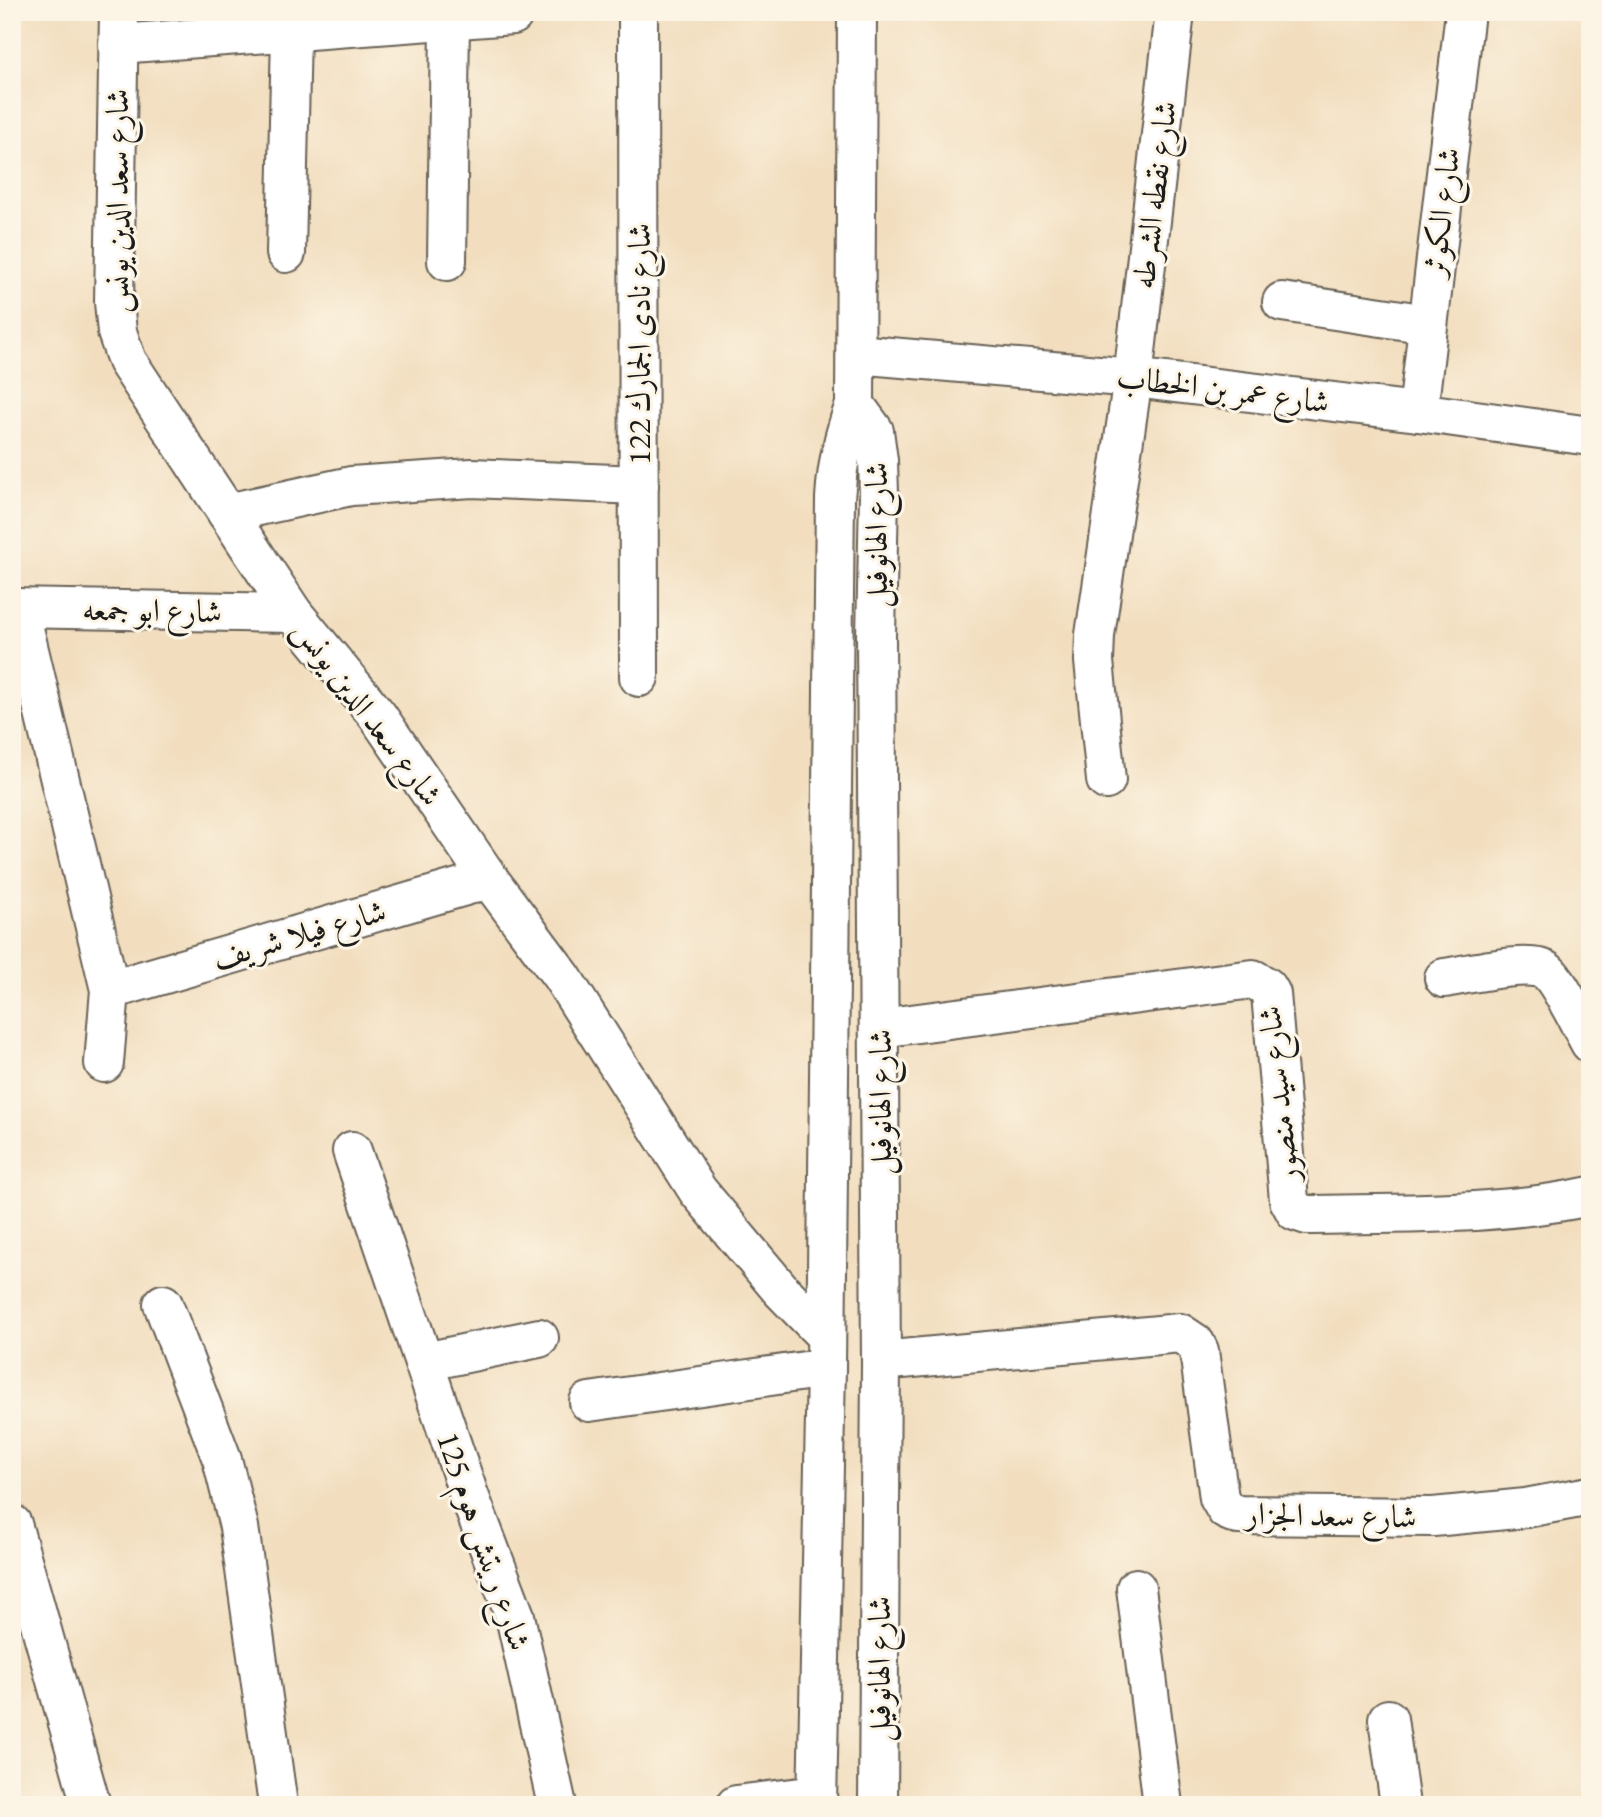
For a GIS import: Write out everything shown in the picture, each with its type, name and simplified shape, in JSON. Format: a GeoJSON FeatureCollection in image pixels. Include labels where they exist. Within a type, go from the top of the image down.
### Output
{"type":"FeatureCollection","features":[{"type":"Feature","properties":{"kind":"street","name":"شارع نادى الجمارك 122"},"geometry":{"type":"LineString","coordinates":[[638,12],[639,677]]}},
{"type":"Feature","properties":{"kind":"street","name":"شارع الهانوفيل"},"geometry":{"type":"LineString","coordinates":[[817,1800],[826,1352],[835,498],[837,466],[855,405],[857,12]]}},
{"type":"Feature","properties":{"kind":"street","name":"شارع نقطه الشرطه"},"geometry":{"type":"LineString","coordinates":[[1106,780],[1094,661],[1095,635],[1133,378],[1175,12]]}},
{"type":"Feature","properties":{"kind":"street","name":"شارع الكوثر"},"geometry":{"type":"LineString","coordinates":[[1418,412],[1465,12]]}},
{"type":"Feature","properties":{"kind":"street"},"geometry":{"type":"LineString","coordinates":[[118,28],[291,32],[513,15]]}},
{"type":"Feature","properties":{"kind":"street"},"geometry":{"type":"LineString","coordinates":[[447,261],[450,20]]}},
{"type":"Feature","properties":{"kind":"street","name":"شارع سعد الدين يونس"},"geometry":{"type":"LineString","coordinates":[[118,28],[114,302],[117,332],[127,361],[293,613],[377,715],[489,879],[562,977],[698,1191],[826,1352]]}},
{"type":"Feature","properties":{"kind":"street"},"geometry":{"type":"LineString","coordinates":[[286,253],[291,32]]}},
{"type":"Feature","properties":{"kind":"street"},"geometry":{"type":"LineString","coordinates":[[1282,302],[1428,324]]}},
{"type":"Feature","properties":{"kind":"street","name":"شارع عمر بن الخطاب"},"geometry":{"type":"LineString","coordinates":[[856,354],[1133,378],[1418,412],[1590,436]]}},
{"type":"Feature","properties":{"kind":"street","name":"شارع الهانوفيل"},"geometry":{"type":"LineString","coordinates":[[855,405],[874,432],[878,460],[876,649],[881,1361],[878,1805]]}},
{"type":"Feature","properties":{"kind":"street"},"geometry":{"type":"LineString","coordinates":[[228,513],[351,486],[405,482],[472,478],[639,485]]}},
{"type":"Feature","properties":{"kind":"street"},"geometry":{"type":"LineString","coordinates":[[16,608],[110,990],[104,1063]]}},
{"type":"Feature","properties":{"kind":"street","name":"شارع ابو جمعه"},"geometry":{"type":"LineString","coordinates":[[16,608],[293,613]]}},
{"type":"Feature","properties":{"kind":"street","name":"شارع فيلا شريف"},"geometry":{"type":"LineString","coordinates":[[110,990],[489,879]]}},
{"type":"Feature","properties":{"kind":"street"},"geometry":{"type":"LineString","coordinates":[[1444,978],[1527,966],[1543,968],[1555,981],[1590,1043]]}},
{"type":"Feature","properties":{"kind":"street","name":"شارع سيد منصور"},"geometry":{"type":"LineString","coordinates":[[880,1028],[1253,979],[1266,987],[1271,994],[1289,1200],[1296,1211],[1307,1215],[1440,1213],[1553,1204],[1590,1196]]}},
{"type":"Feature","properties":{"kind":"street","name":"شارع ريتش هوم 125"},"geometry":{"type":"LineString","coordinates":[[352,1151],[469,1495],[515,1616],[557,1805]]}},
{"type":"Feature","properties":{"kind":"street"},"geometry":{"type":"LineString","coordinates":[[163,1304],[222,1459],[239,1527],[278,1805]]}},
{"type":"Feature","properties":{"kind":"street","name":"شارع سعد الجزار"},"geometry":{"type":"LineString","coordinates":[[881,1361],[1180,1332],[1195,1343],[1199,1351],[1219,1498],[1226,1510],[1238,1515],[1433,1517],[1526,1507],[1590,1496]]}},
{"type":"Feature","properties":{"kind":"street"},"geometry":{"type":"LineString","coordinates":[[424,1362],[539,1338]]}},
{"type":"Feature","properties":{"kind":"street"},"geometry":{"type":"LineString","coordinates":[[589,1402],[826,1352]]}},
{"type":"Feature","properties":{"kind":"street"},"geometry":{"type":"LineString","coordinates":[[12,1524],[91,1805]]}},
{"type":"Feature","properties":{"kind":"street"},"geometry":{"type":"LineString","coordinates":[[1136,1588],[1163,1805]]}},
{"type":"Feature","properties":{"kind":"street"},"geometry":{"type":"LineString","coordinates":[[1388,1719],[1399,1805]]}},
{"type":"Feature","properties":{"kind":"street"},"geometry":{"type":"LineString","coordinates":[[736,1805],[817,1800]]}}]}
